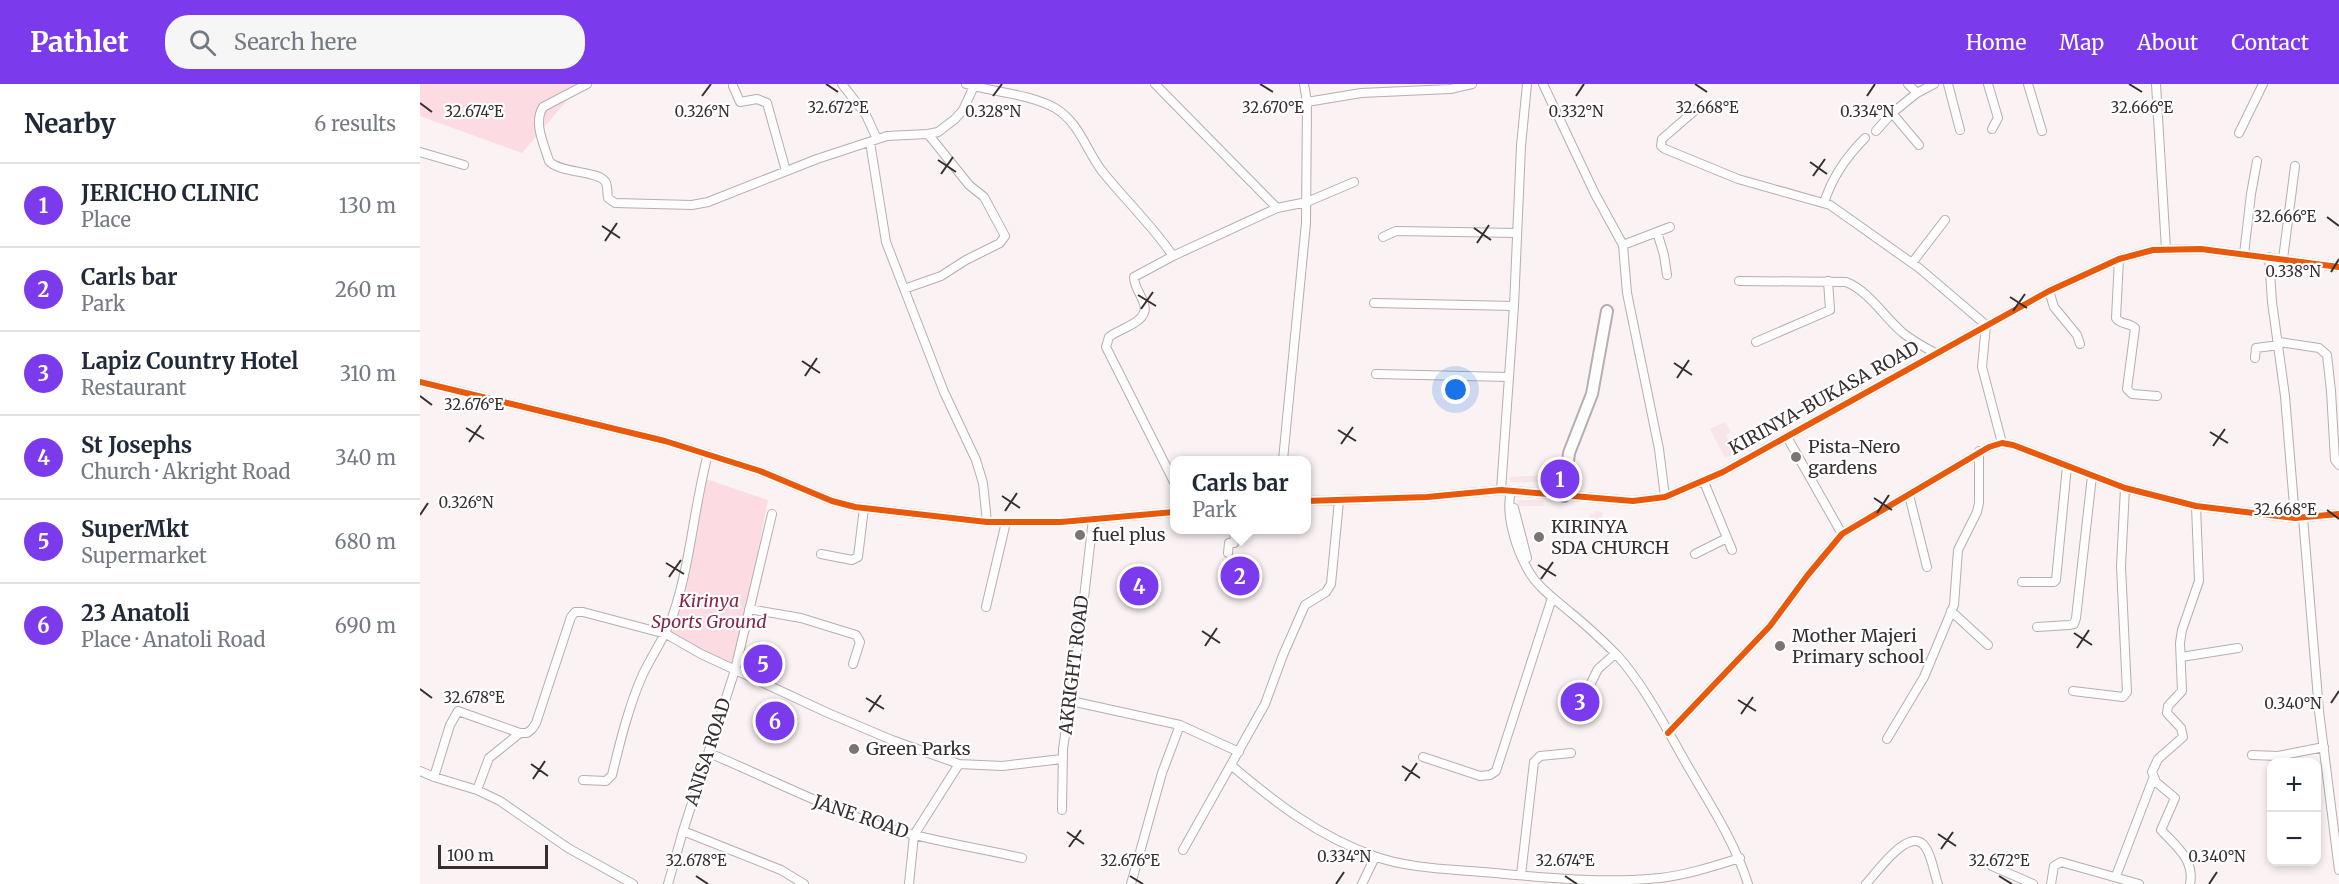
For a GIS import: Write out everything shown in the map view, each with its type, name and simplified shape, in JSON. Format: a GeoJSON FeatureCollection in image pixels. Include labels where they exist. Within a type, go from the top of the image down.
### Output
{"type":"FeatureCollection","features":[{"type":"Feature","properties":{"kind":"street"},"geometry":{"type":"LineString","coordinates":[[587,84],[543,107],[538,123],[552,165],[601,178],[606,183],[608,198],[615,203],[692,205],[708,202],[786,171],[873,141],[896,134],[938,132],[963,110],[972,85],[1045,104],[1060,112],[1075,126],[1101,169],[1173,256]]}},
{"type":"Feature","properties":{"kind":"street"},"geometry":{"type":"LineString","coordinates":[[842,84],[866,115],[873,141],[886,242],[944,392],[976,460],[983,483],[987,522]]}},
{"type":"Feature","properties":{"kind":"street"},"geometry":{"type":"LineString","coordinates":[[1155,84],[1277,208]]}},
{"type":"Feature","properties":{"kind":"street"},"geometry":{"type":"LineString","coordinates":[[1283,456],[1307,202],[1307,102],[1304,84]]}},
{"type":"Feature","properties":{"kind":"street"},"geometry":{"type":"LineString","coordinates":[[1361,93],[1362,84]]}},
{"type":"Feature","properties":{"kind":"street"},"geometry":{"type":"LineString","coordinates":[[1307,102],[1398,87],[1450,89],[1472,84]]}},
{"type":"Feature","properties":{"kind":"street"},"geometry":{"type":"LineString","coordinates":[[1527,84],[1509,377],[1507,491],[1519,551],[1535,581],[1616,654],[1634,677],[1725,828],[1740,858],[1749,884]]}},
{"type":"Feature","properties":{"kind":"street"},"geometry":{"type":"LineString","coordinates":[[1543,84],[1590,184],[1625,248],[1627,293],[1668,497]]}},
{"type":"Feature","properties":{"kind":"street"},"geometry":{"type":"LineString","coordinates":[[1908,84],[1917,93]]}},
{"type":"Feature","properties":{"kind":"street"},"geometry":{"type":"LineString","coordinates":[[1876,131],[1892,113],[1917,93],[1934,84]]}},
{"type":"Feature","properties":{"kind":"street"},"geometry":{"type":"LineString","coordinates":[[1948,84],[1960,130]]}},
{"type":"Feature","properties":{"kind":"street"},"geometry":{"type":"LineString","coordinates":[[1988,84],[1998,118],[1992,129]]}},
{"type":"Feature","properties":{"kind":"street"},"geometry":{"type":"LineString","coordinates":[[2028,84],[2042,130]]}},
{"type":"Feature","properties":{"kind":"street"},"geometry":{"type":"LineString","coordinates":[[2156,84],[2166,249]]}},
{"type":"Feature","properties":{"kind":"street"},"geometry":{"type":"LineString","coordinates":[[2239,133],[2263,84]]}},
{"type":"Feature","properties":{"kind":"street"},"geometry":{"type":"LineString","coordinates":[[733,86],[740,102],[757,99],[767,103],[786,171]]}},
{"type":"Feature","properties":{"kind":"street"},"geometry":{"type":"LineString","coordinates":[[1700,106],[1662,140],[1661,146],[1738,179],[1836,208],[1912,263],[1986,325],[1982,367],[2002,442]]}},
{"type":"Feature","properties":{"kind":"street"},"geometry":{"type":"LineString","coordinates":[[1892,113],[1919,145]]}},
{"type":"Feature","properties":{"kind":"street"},"geometry":{"type":"LineString","coordinates":[[904,289],[941,276],[1000,243],[1005,236],[984,197],[969,185],[928,134]]}},
{"type":"Feature","properties":{"kind":"street"},"geometry":{"type":"LineString","coordinates":[[1824,203],[1828,190],[1844,161],[1865,138]]}},
{"type":"Feature","properties":{"kind":"street"},"geometry":{"type":"LineString","coordinates":[[420,152],[464,165]]}},
{"type":"Feature","properties":{"kind":"street"},"geometry":{"type":"LineString","coordinates":[[2244,254],[2257,161]]}},
{"type":"Feature","properties":{"kind":"street"},"geometry":{"type":"LineString","coordinates":[[2283,259],[2295,166]]}},
{"type":"Feature","properties":{"kind":"street"},"geometry":{"type":"LineString","coordinates":[[1170,474],[1106,347],[1109,337],[1139,320],[1145,311],[1145,305],[1134,281],[1136,274],[1277,208],[1307,202],[1354,182]]}},
{"type":"Feature","properties":{"kind":"street"},"geometry":{"type":"LineString","coordinates":[[1523,209],[1507,491],[1515,510],[1528,564],[1551,593],[1612,643],[1646,691],[1695,770]]}},
{"type":"Feature","properties":{"kind":"street"},"geometry":{"type":"LineString","coordinates":[[1912,263],[1945,220]]}},
{"type":"Feature","properties":{"kind":"street"},"geometry":{"type":"LineString","coordinates":[[1625,248],[1670,227]]}},
{"type":"Feature","properties":{"kind":"street"},"geometry":{"type":"LineString","coordinates":[[1383,237],[1396,231],[1517,233]]}},
{"type":"Feature","properties":{"kind":"street"},"geometry":{"type":"LineString","coordinates":[[1657,232],[1667,275]]}},
{"type":"Feature","properties":{"kind":"street","name":"KIRINYA-BUKASA ROAD"},"geometry":{"type":"LineString","coordinates":[[1311,501],[1507,491],[1633,501],[1668,497],[1704,482],[2049,291],[2119,259],[2166,249],[2201,249],[2339,267]]}},
{"type":"Feature","properties":{"kind":"street"},"geometry":{"type":"LineString","coordinates":[[2269,257],[2272,302],[2279,343],[2339,870]]}},
{"type":"Feature","properties":{"kind":"street"},"geometry":{"type":"LineString","coordinates":[[2119,259],[2116,318],[2121,323],[2131,324],[2135,328],[2127,388],[2132,394],[2157,396]]}},
{"type":"Feature","properties":{"kind":"street"},"geometry":{"type":"LineString","coordinates":[[1739,281],[1846,282],[1853,285],[1903,333],[1935,353]]}},
{"type":"Feature","properties":{"kind":"street"},"geometry":{"type":"LineString","coordinates":[[1756,342],[1830,310],[1828,281]]}},
{"type":"Feature","properties":{"kind":"street"},"geometry":{"type":"LineString","coordinates":[[2049,291],[2054,307],[2077,335],[2080,344]]}},
{"type":"Feature","properties":{"kind":"street"},"geometry":{"type":"LineString","coordinates":[[1374,303],[1514,306]]}},
{"type":"Feature","properties":{"kind":"street"},"geometry":{"type":"LineString","coordinates":[[1564,496],[1569,453],[1592,394],[1607,311]]}},
{"type":"Feature","properties":{"kind":"street"},"geometry":{"type":"LineString","coordinates":[[2255,358],[2256,348],[2279,343],[2319,348],[2324,351],[2327,355],[2335,392],[2335,460],[2339,465]]}},
{"type":"Feature","properties":{"kind":"street"},"geometry":{"type":"LineString","coordinates":[[1376,374],[1509,377]]}},
{"type":"Feature","properties":{"kind":"street"},"geometry":{"type":"LineString","coordinates":[[420,382],[665,441],[760,471],[832,501],[864,508],[987,522],[1093,519],[1170,512]]}},
{"type":"Feature","properties":{"kind":"street"},"geometry":{"type":"LineString","coordinates":[[1787,437],[1842,534]]}},
{"type":"Feature","properties":{"kind":"street"},"geometry":{"type":"LineString","coordinates":[[1668,732],[1770,626],[1842,534],[1979,451],[2002,442],[2125,488],[2196,506],[2299,517],[2339,514]]}},
{"type":"Feature","properties":{"kind":"street"},"geometry":{"type":"LineString","coordinates":[[1887,739],[1924,678],[1951,611],[1955,598],[1958,550],[1977,513],[1979,502],[1979,451]]}},
{"type":"Feature","properties":{"kind":"street"},"geometry":{"type":"LineString","coordinates":[[583,780],[606,781],[612,775],[637,688],[666,634],[684,576],[700,484],[708,454]]}},
{"type":"Feature","properties":{"kind":"street"},"geometry":{"type":"LineString","coordinates":[[2022,582],[2054,582],[2056,580],[2067,466]]}},
{"type":"Feature","properties":{"kind":"street"},"geometry":{"type":"LineString","coordinates":[[2037,627],[2074,624],[2092,476]]}},
{"type":"Feature","properties":{"kind":"street"},"geometry":{"type":"LineString","coordinates":[[1704,482],[1732,550]]}},
{"type":"Feature","properties":{"kind":"street"},"geometry":{"type":"LineString","coordinates":[[2073,691],[2123,697],[2127,692],[2121,566],[2125,488]]}},
{"type":"Feature","properties":{"kind":"street"},"geometry":{"type":"LineString","coordinates":[[1909,495],[1927,567]]}},
{"type":"Feature","properties":{"kind":"street"},"geometry":{"type":"LineString","coordinates":[[1183,850],[1265,704],[1305,604],[1326,592],[1331,584],[1339,501]]}},
{"type":"Feature","properties":{"kind":"street"},"geometry":{"type":"LineString","coordinates":[[2116,876],[2153,779],[2152,772],[2158,759],[2183,737],[2181,728],[2167,713],[2168,706],[2182,691],[2182,630],[2199,581],[2196,506]]}},
{"type":"Feature","properties":{"kind":"street"},"geometry":{"type":"LineString","coordinates":[[821,554],[852,560],[858,557],[864,508]]}},
{"type":"Feature","properties":{"kind":"street","name":"ANISA ROAD"},"geometry":{"type":"LineString","coordinates":[[668,884],[735,670],[772,514]]}},
{"type":"Feature","properties":{"kind":"street","name":"AKRIGHT ROAD"},"geometry":{"type":"LineString","coordinates":[[1062,810],[1062,759],[1093,519]]}},
{"type":"Feature","properties":{"kind":"street"},"geometry":{"type":"LineString","coordinates":[[986,607],[1006,522]]}},
{"type":"Feature","properties":{"kind":"street"},"geometry":{"type":"LineString","coordinates":[[1228,553],[1228,543],[1234,543],[1235,534]]}},
{"type":"Feature","properties":{"kind":"street"},"geometry":{"type":"LineString","coordinates":[[1695,554],[1727,538]]}},
{"type":"Feature","properties":{"kind":"street"},"geometry":{"type":"LineString","coordinates":[[1424,758],[1480,776],[1490,775],[1496,771],[1552,598]]}},
{"type":"Feature","properties":{"kind":"street"},"geometry":{"type":"LineString","coordinates":[[749,609],[801,618],[856,636],[860,642],[853,664]]}},
{"type":"Feature","properties":{"kind":"street"},"geometry":{"type":"LineString","coordinates":[[1951,611],[1988,645]]}},
{"type":"Feature","properties":{"kind":"street"},"geometry":{"type":"LineString","coordinates":[[434,777],[450,725],[458,711],[520,733],[527,733],[536,723],[571,617],[575,612],[583,612],[666,634],[735,670],[855,725],[959,764],[1002,766],[1062,759]]}},
{"type":"Feature","properties":{"kind":"street"},"geometry":{"type":"LineString","coordinates":[[2181,657],[2238,648]]}},
{"type":"Feature","properties":{"kind":"street"},"geometry":{"type":"LineString","coordinates":[[1576,713],[1598,669],[1616,654]]}},
{"type":"Feature","properties":{"kind":"street"},"geometry":{"type":"LineString","coordinates":[[1071,701],[1180,725],[1239,752]]}},
{"type":"Feature","properties":{"kind":"street"},"geometry":{"type":"LineString","coordinates":[[1131,884],[1162,773],[1180,725]]}},
{"type":"Feature","properties":{"kind":"street"},"geometry":{"type":"LineString","coordinates":[[477,790],[489,758],[520,733]]}},
{"type":"Feature","properties":{"kind":"street"},"geometry":{"type":"LineString","coordinates":[[2252,755],[2278,756],[2324,747]]}},
{"type":"Feature","properties":{"kind":"street","name":"JANE ROAD"},"geometry":{"type":"LineString","coordinates":[[709,753],[827,806],[914,835],[1022,858]]}},
{"type":"Feature","properties":{"kind":"street"},"geometry":{"type":"LineString","coordinates":[[1521,875],[1534,762],[1540,756],[1571,753]]}},
{"type":"Feature","properties":{"kind":"street"},"geometry":{"type":"LineString","coordinates":[[909,884],[914,835],[959,764]]}},
{"type":"Feature","properties":{"kind":"street"},"geometry":{"type":"LineString","coordinates":[[1232,766],[1285,810],[1316,830],[1375,856],[1430,868],[1521,875],[1555,881],[1631,882],[1687,873],[1740,858]]}},
{"type":"Feature","properties":{"kind":"street"},"geometry":{"type":"LineString","coordinates":[[420,771],[477,790],[512,808],[568,848],[633,884]]}},
{"type":"Feature","properties":{"kind":"street"},"geometry":{"type":"LineString","coordinates":[[2153,779],[2175,798],[2161,830],[2175,843],[2187,860],[2191,869],[2190,884]]}},
{"type":"Feature","properties":{"kind":"street"},"geometry":{"type":"LineString","coordinates":[[683,831],[781,870],[804,884]]}},
{"type":"Feature","properties":{"kind":"street"},"geometry":{"type":"LineString","coordinates":[[1866,884],[1902,845],[1910,840],[1918,841],[1926,847],[1938,884]]}},
{"type":"Feature","properties":{"kind":"street"},"geometry":{"type":"LineString","coordinates":[[1362,884],[1375,856]]}},
{"type":"Feature","properties":{"kind":"street"},"geometry":{"type":"LineString","coordinates":[[2051,884],[2054,866],[2061,862],[2139,884]]}},
{"type":"Feature","properties":{"kind":"street"},"geometry":{"type":"LineString","coordinates":[[1992,866],[2033,884]]}},
{"type":"Feature","properties":{"kind":"shaded area"},"geometry":{"type":"Polygon","coordinates":[[[1725,422],[1731,432],[1726,435],[1734,454],[1725,458],[1710,429],[1725,422]]]}},
{"type":"Feature","properties":{"kind":"shaded area"},"geometry":{"type":"Polygon","coordinates":[[[1548,475],[1548,482],[1511,482],[1509,477],[1548,475]]]}},
{"type":"Feature","properties":{"kind":"shaded area"},"geometry":{"type":"Polygon","coordinates":[[[1517,500],[1543,500],[1544,506],[1518,506],[1517,500]]]}},
{"type":"Feature","properties":{"kind":"shaded area"},"geometry":{"type":"Polygon","coordinates":[[[1595,511],[1603,512],[1598,530],[1586,529],[1590,513],[1594,515],[1595,511]]]}},
{"type":"Feature","properties":{"kind":"green space"},"geometry":{"type":"Polygon","coordinates":[[[420,84],[581,84],[522,153],[420,116],[420,84]]]}},
{"type":"Feature","properties":{"kind":"green space","name":"Kirinya Sports Ground"},"geometry":{"type":"Polygon","coordinates":[[[703,478],[768,500],[735,669],[665,630],[686,566],[703,478]]]}},
{"type":"Feature","properties":{"kind":"cycle path"},"geometry":{"type":"LineString","coordinates":[[1311,501],[1427,497],[1501,490],[1633,501],[1665,497],[1723,472],[2049,291],[2119,259],[2153,250],[2201,249],[2339,267]]}},
{"type":"Feature","properties":{"kind":"cycle path"},"geometry":{"type":"LineString","coordinates":[[420,382],[665,441],[760,471],[832,501],[855,507],[987,522],[1061,522],[1170,512]]}},
{"type":"Feature","properties":{"kind":"cycle path"},"geometry":{"type":"LineString","coordinates":[[1668,733],[1770,626],[1842,534],[1989,447],[2002,443],[2013,445],[2125,488],[2196,506],[2295,518],[2339,514]]}},
{"type":"Feature","properties":{"kind":"place","name":"Pista-Nero gardens"},"geometry":{"type":"Point","coordinates":[1796,457]}},
{"type":"Feature","properties":{"kind":"place","name":"JERICHO CLINIC"},"geometry":{"type":"Point","coordinates":[1560,479]}},
{"type":"Feature","properties":{"kind":"place","name":"fuel plus"},"geometry":{"type":"Point","coordinates":[1080,535]}},
{"type":"Feature","properties":{"kind":"place","name":"KIRINYA SDA CHURCH"},"geometry":{"type":"Point","coordinates":[1539,537]}},
{"type":"Feature","properties":{"kind":"place","name":"Carls bar"},"geometry":{"type":"Point","coordinates":[1240,576]}},
{"type":"Feature","properties":{"kind":"place","name":"St Josephs"},"geometry":{"type":"Point","coordinates":[1139,586]}},
{"type":"Feature","properties":{"kind":"place","name":"Mother Majeri Primary school"},"geometry":{"type":"Point","coordinates":[1780,646]}},
{"type":"Feature","properties":{"kind":"place","name":"SuperMkt"},"geometry":{"type":"Point","coordinates":[763,664]}},
{"type":"Feature","properties":{"kind":"place","name":"Lapiz Country Hotel"},"geometry":{"type":"Point","coordinates":[1580,702]}},
{"type":"Feature","properties":{"kind":"place","name":"23 Anatoli"},"geometry":{"type":"Point","coordinates":[775,721]}},
{"type":"Feature","properties":{"kind":"place","name":"Green Parks"},"geometry":{"type":"Point","coordinates":[854,749]}}]}
